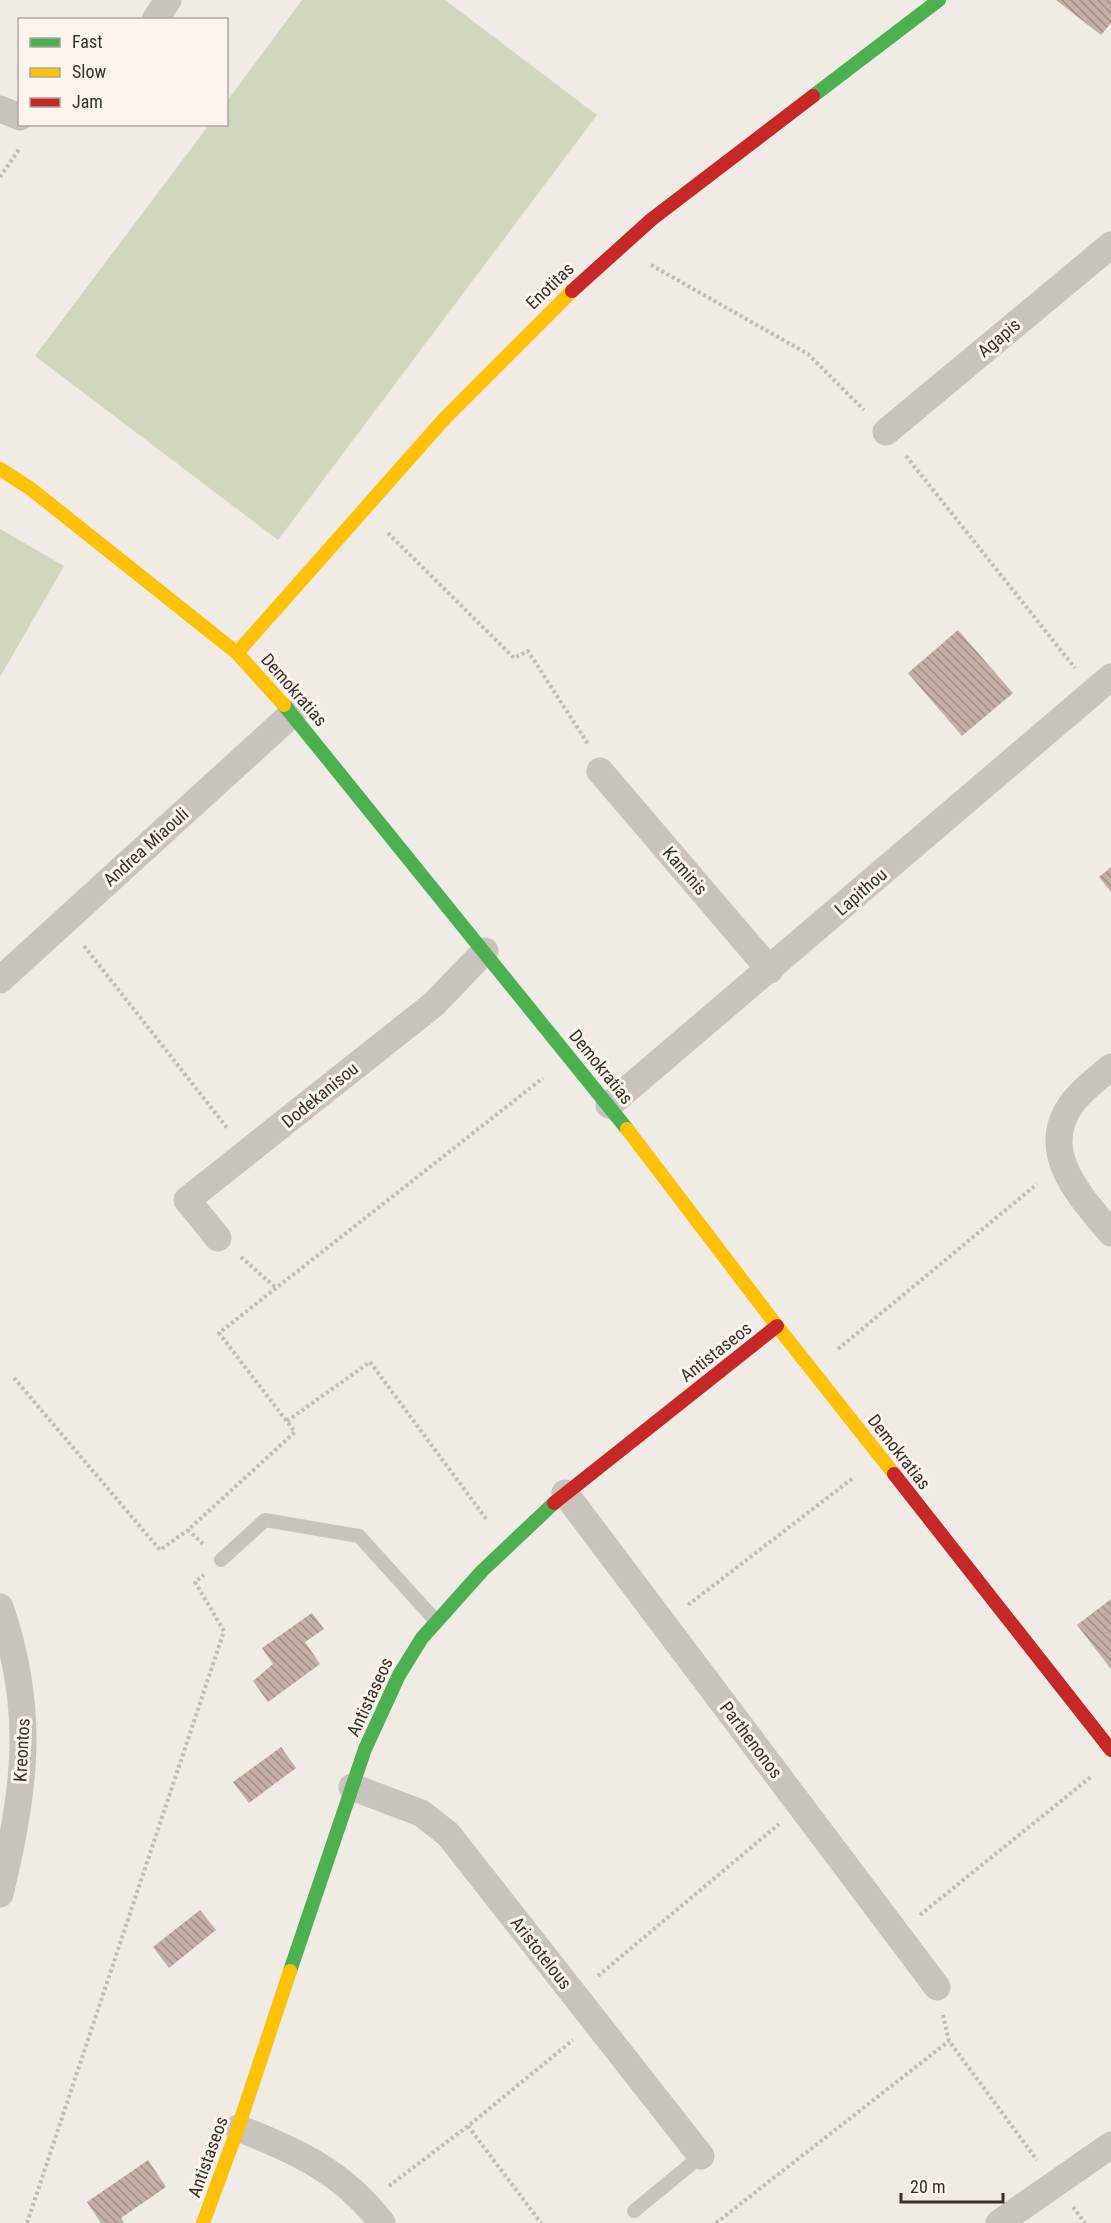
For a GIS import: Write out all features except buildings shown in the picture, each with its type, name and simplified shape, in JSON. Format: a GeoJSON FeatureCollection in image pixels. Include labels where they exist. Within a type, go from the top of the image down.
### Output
{"type":"FeatureCollection","features":[{"type":"Feature","properties":{"kind":"street"},"geometry":{"type":"LineString","coordinates":[[156,18],[168,0]]}},
{"type":"Feature","properties":{"kind":"street","name":"Enotitas"},"geometry":{"type":"LineString","coordinates":[[237,653],[445,418],[589,274],[652,219],[939,0]]}},
{"type":"Feature","properties":{"kind":"street"},"geometry":{"type":"LineString","coordinates":[[0,109],[22,130]]}},
{"type":"Feature","properties":{"kind":"street","name":"Agapis"},"geometry":{"type":"LineString","coordinates":[[886,432],[1111,245]]}},
{"type":"Feature","properties":{"kind":"street","name":"Demokratias"},"geometry":{"type":"LineString","coordinates":[[0,469],[31,489],[237,653],[292,714],[609,1105],[812,1371],[1111,1750]]}},
{"type":"Feature","properties":{"kind":"street","name":"Lapithou"},"geometry":{"type":"LineString","coordinates":[[609,1105],[1111,677]]}},
{"type":"Feature","properties":{"kind":"street","name":"Andrea Miaouli"},"geometry":{"type":"LineString","coordinates":[[0,980],[292,714]]}},
{"type":"Feature","properties":{"kind":"street","name":"Kaminis"},"geometry":{"type":"LineString","coordinates":[[600,771],[770,970]]}},
{"type":"Feature","properties":{"kind":"street","name":"Dodekanisou"},"geometry":{"type":"LineString","coordinates":[[218,1238],[187,1200],[434,1004],[485,951]]}},
{"type":"Feature","properties":{"kind":"street"},"geometry":{"type":"LineString","coordinates":[[1111,1067],[1073,1102],[1067,1111],[1060,1152],[1075,1189],[1111,1233]]}},
{"type":"Feature","properties":{"kind":"street","name":"Antistaseos"},"geometry":{"type":"LineString","coordinates":[[203,2223],[238,2128],[352,1787],[376,1724],[399,1675],[422,1638],[507,1547],[566,1493],[777,1326]]}},
{"type":"Feature","properties":{"kind":"street","name":"Parthenonos"},"geometry":{"type":"LineString","coordinates":[[566,1493],[936,1987]]}},
{"type":"Feature","properties":{"kind":"street","name":"Kreontos"},"geometry":{"type":"LineString","coordinates":[[0,1607],[8,1629],[20,1680],[24,1734],[24,1759],[18,1810],[0,1894]]}},
{"type":"Feature","properties":{"kind":"street","name":"Aristotelous"},"geometry":{"type":"LineString","coordinates":[[352,1787],[421,1813],[448,1834],[701,2156]]}},
{"type":"Feature","properties":{"kind":"street"},"geometry":{"type":"LineString","coordinates":[[238,2128],[300,2154],[342,2182],[375,2213]]}},
{"type":"Feature","properties":{"kind":"street"},"geometry":{"type":"LineString","coordinates":[[999,2223],[1111,2145]]}},
{"type":"Feature","properties":{"kind":"lane"},"geometry":{"type":"LineString","coordinates":[[221,1560],[265,1520],[359,1536],[436,1621]]}},
{"type":"Feature","properties":{"kind":"lane"},"geometry":{"type":"LineString","coordinates":[[634,2211],[701,2156]]}},
{"type":"Feature","properties":{"kind":"path"},"geometry":{"type":"LineString","coordinates":[[0,177],[22,130]]}},
{"type":"Feature","properties":{"kind":"path"},"geometry":{"type":"LineString","coordinates":[[365,510],[514,658],[528,651],[597,757],[600,771]]}},
{"type":"Feature","properties":{"kind":"path"},"geometry":{"type":"LineString","coordinates":[[65,921],[247,1153]]}},
{"type":"Feature","properties":{"kind":"path"},"geometry":{"type":"LineString","coordinates":[[14,1378],[160,1550],[188,1530],[295,1432],[219,1333],[570,1057]]}},
{"type":"Feature","properties":{"kind":"path"},"geometry":{"type":"LineString","coordinates":[[812,1371],[1060,1152]]}},
{"type":"Feature","properties":{"kind":"path"},"geometry":{"type":"LineString","coordinates":[[218,1238],[276,1288]]}},
{"type":"Feature","properties":{"kind":"path"},"geometry":{"type":"LineString","coordinates":[[286,1421],[370,1362],[507,1547]]}},
{"type":"Feature","properties":{"kind":"path"},"geometry":{"type":"LineString","coordinates":[[663,1623],[880,1457]]}},
{"type":"Feature","properties":{"kind":"path"},"geometry":{"type":"LineString","coordinates":[[27,2223],[224,1631],[195,1582],[221,1560],[188,1530]]}},
{"type":"Feature","properties":{"kind":"path"},"geometry":{"type":"LineString","coordinates":[[897,1934],[1092,1776]]}},
{"type":"Feature","properties":{"kind":"path"},"geometry":{"type":"LineString","coordinates":[[574,1995],[801,1806]]}},
{"type":"Feature","properties":{"kind":"path"},"geometry":{"type":"LineString","coordinates":[[936,1987],[949,2041],[1085,2223]]}},
{"type":"Feature","properties":{"kind":"path"},"geometry":{"type":"LineString","coordinates":[[375,2213],[468,2126],[596,2022]]}},
{"type":"Feature","properties":{"kind":"path"},"geometry":{"type":"LineString","coordinates":[[716,2223],[949,2041]]}},
{"type":"Feature","properties":{"kind":"path"},"geometry":{"type":"LineString","coordinates":[[468,2126],[541,2223]]}},
{"type":"Feature","properties":{"kind":"green space"},"geometry":{"type":"Polygon","coordinates":[[[302,0],[445,0],[597,115],[278,540],[35,356],[208,126],[228,126],[228,100],[302,0]]]}},
{"type":"Feature","properties":{"kind":"green space"},"geometry":{"type":"Polygon","coordinates":[[[0,529],[64,566],[0,677],[0,529]]]}},
{"type":"Feature","properties":{"kind":"traffic: fast"},"geometry":{"type":"LineString","coordinates":[[813,96],[939,0]]}},
{"type":"Feature","properties":{"kind":"traffic: fast"},"geometry":{"type":"LineString","coordinates":[[284,705],[627,1129]]}},
{"type":"Feature","properties":{"kind":"traffic: fast"},"geometry":{"type":"LineString","coordinates":[[290,1971],[365,1749],[399,1675],[422,1638],[482,1571],[554,1503]]}},
{"type":"Feature","properties":{"kind":"traffic: slow"},"geometry":{"type":"LineString","coordinates":[[237,653],[445,418],[572,291]]}},
{"type":"Feature","properties":{"kind":"traffic: slow"},"geometry":{"type":"LineString","coordinates":[[0,469],[31,489],[237,653],[284,705]]}},
{"type":"Feature","properties":{"kind":"traffic: slow"},"geometry":{"type":"LineString","coordinates":[[627,1129],[777,1326],[894,1474]]}},
{"type":"Feature","properties":{"kind":"traffic: slow"},"geometry":{"type":"LineString","coordinates":[[203,2223],[238,2128],[290,1971]]}},
{"type":"Feature","properties":{"kind":"traffic: jam"},"geometry":{"type":"LineString","coordinates":[[572,291],[652,219],[813,96]]}},
{"type":"Feature","properties":{"kind":"traffic: jam"},"geometry":{"type":"LineString","coordinates":[[554,1503],[777,1326]]}},
{"type":"Feature","properties":{"kind":"traffic: jam"},"geometry":{"type":"LineString","coordinates":[[894,1474],[1111,1750]]}}]}
